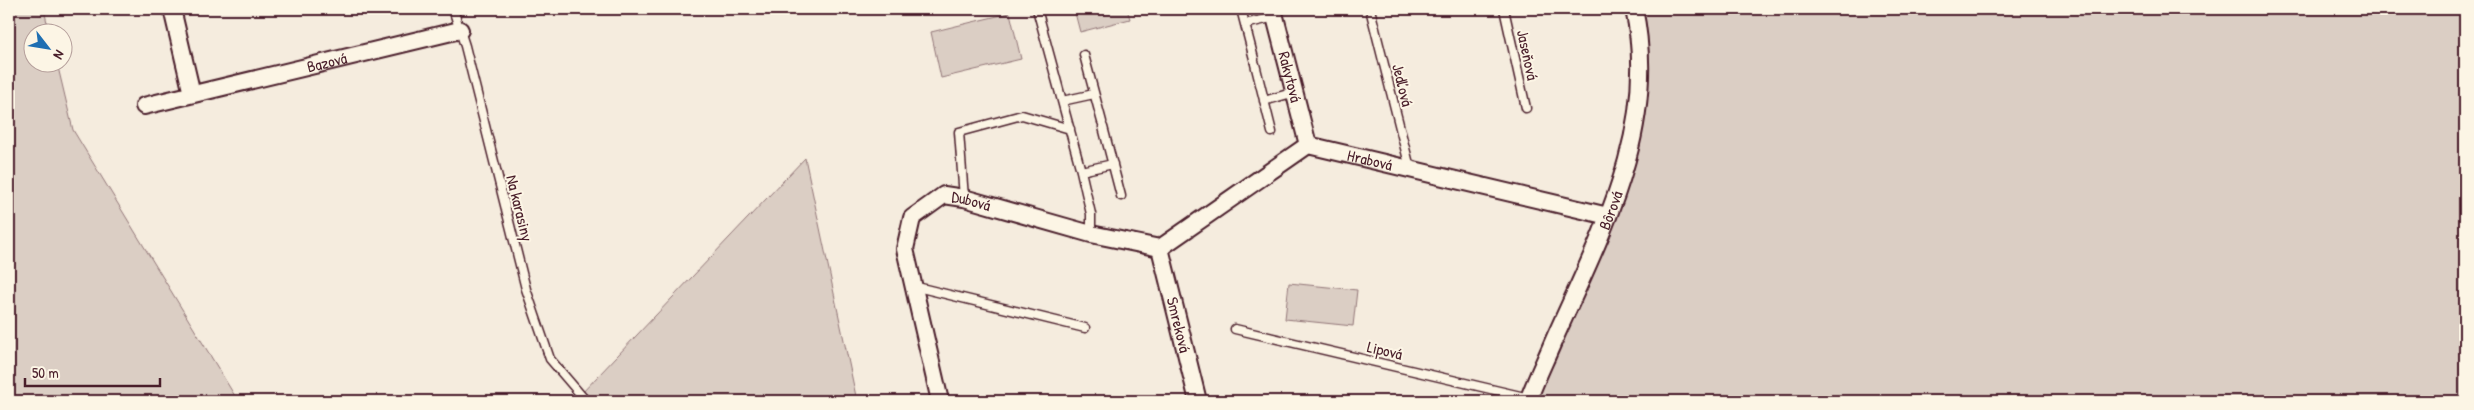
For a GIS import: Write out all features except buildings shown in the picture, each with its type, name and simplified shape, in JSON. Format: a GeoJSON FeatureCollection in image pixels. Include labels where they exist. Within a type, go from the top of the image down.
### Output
{"type":"FeatureCollection","features":[{"type":"Feature","properties":{"kind":"street"},"geometry":{"type":"LineString","coordinates":[[172,9],[192,94]]}},
{"type":"Feature","properties":{"kind":"street","name":"Bôrová"},"geometry":{"type":"LineString","coordinates":[[1528,400],[1608,216],[1631,151],[1640,107],[1640,36],[1634,9]]}},
{"type":"Feature","properties":{"kind":"street","name":"Rakytová"},"geometry":{"type":"LineString","coordinates":[[1274,13],[1308,145]]}},
{"type":"Feature","properties":{"kind":"street","name":"Bazová"},"geometry":{"type":"LineString","coordinates":[[144,106],[460,30]]}},
{"type":"Feature","properties":{"kind":"street"},"geometry":{"type":"LineString","coordinates":[[1160,248],[1308,145]]}},
{"type":"Feature","properties":{"kind":"street","name":"Hrabová"},"geometry":{"type":"LineString","coordinates":[[1308,145],[1608,216]]}},
{"type":"Feature","properties":{"kind":"street","name":"Dubová"},"geometry":{"type":"LineString","coordinates":[[940,401],[905,249],[912,218],[944,195],[964,198],[1091,234],[1160,248]]}},
{"type":"Feature","properties":{"kind":"street","name":"Smreková"},"geometry":{"type":"LineString","coordinates":[[1160,248],[1198,401]]}},
{"type":"Feature","properties":{"kind":"lane","name":"Na karasiny"},"geometry":{"type":"LineString","coordinates":[[453,9],[526,289],[550,359],[586,401]]}},
{"type":"Feature","properties":{"kind":"lane"},"geometry":{"type":"LineString","coordinates":[[1037,9],[1081,171],[1091,214],[1091,234]]}},
{"type":"Feature","properties":{"kind":"lane"},"geometry":{"type":"LineString","coordinates":[[1241,9],[1272,132]]}},
{"type":"Feature","properties":{"kind":"lane","name":"Jedľová"},"geometry":{"type":"LineString","coordinates":[[1370,9],[1410,168]]}},
{"type":"Feature","properties":{"kind":"lane","name":"Jaseňová"},"geometry":{"type":"LineString","coordinates":[[1504,9],[1526,108]]}},
{"type":"Feature","properties":{"kind":"lane"},"geometry":{"type":"LineString","coordinates":[[1245,24],[1274,13]]}},
{"type":"Feature","properties":{"kind":"lane"},"geometry":{"type":"LineString","coordinates":[[1084,55],[1121,196]]}},
{"type":"Feature","properties":{"kind":"lane"},"geometry":{"type":"LineString","coordinates":[[1264,101],[1295,92]]}},
{"type":"Feature","properties":{"kind":"lane"},"geometry":{"type":"LineString","coordinates":[[1062,101],[1094,94]]}},
{"type":"Feature","properties":{"kind":"lane"},"geometry":{"type":"LineString","coordinates":[[964,198],[959,132],[1022,115],[1070,129]]}},
{"type":"Feature","properties":{"kind":"lane"},"geometry":{"type":"LineString","coordinates":[[1081,171],[1113,164]]}},
{"type":"Feature","properties":{"kind":"lane"},"geometry":{"type":"LineString","coordinates":[[913,286],[1085,328]]}},
{"type":"Feature","properties":{"kind":"lane","name":"Lipová"},"geometry":{"type":"LineString","coordinates":[[1235,329],[1528,400]]}},
{"type":"Feature","properties":{"kind":"shaded area"},"geometry":{"type":"Polygon","coordinates":[[[9,9],[44,9],[47,22],[22,22],[22,72],[59,72],[73,130],[238,401],[9,401],[9,9]]]}},
{"type":"Feature","properties":{"kind":"shaded area"},"geometry":{"type":"Polygon","coordinates":[[[1074,9],[1127,9],[1130,19],[1080,32],[1074,9]]]}},
{"type":"Feature","properties":{"kind":"shaded area"},"geometry":{"type":"Polygon","coordinates":[[[1630,9],[2465,9],[2465,401],[1530,401],[1636,135],[1630,9]]]}},
{"type":"Feature","properties":{"kind":"shaded area"},"geometry":{"type":"Polygon","coordinates":[[[1010,13],[1021,59],[941,78],[931,32],[1010,13]]]}},
{"type":"Feature","properties":{"kind":"shaded area"},"geometry":{"type":"Polygon","coordinates":[[[805,158],[857,401],[582,401],[580,395],[805,158]]]}},
{"type":"Feature","properties":{"kind":"shaded area"},"geometry":{"type":"Polygon","coordinates":[[[1289,283],[1357,290],[1353,326],[1285,319],[1289,283]]]}}]}
